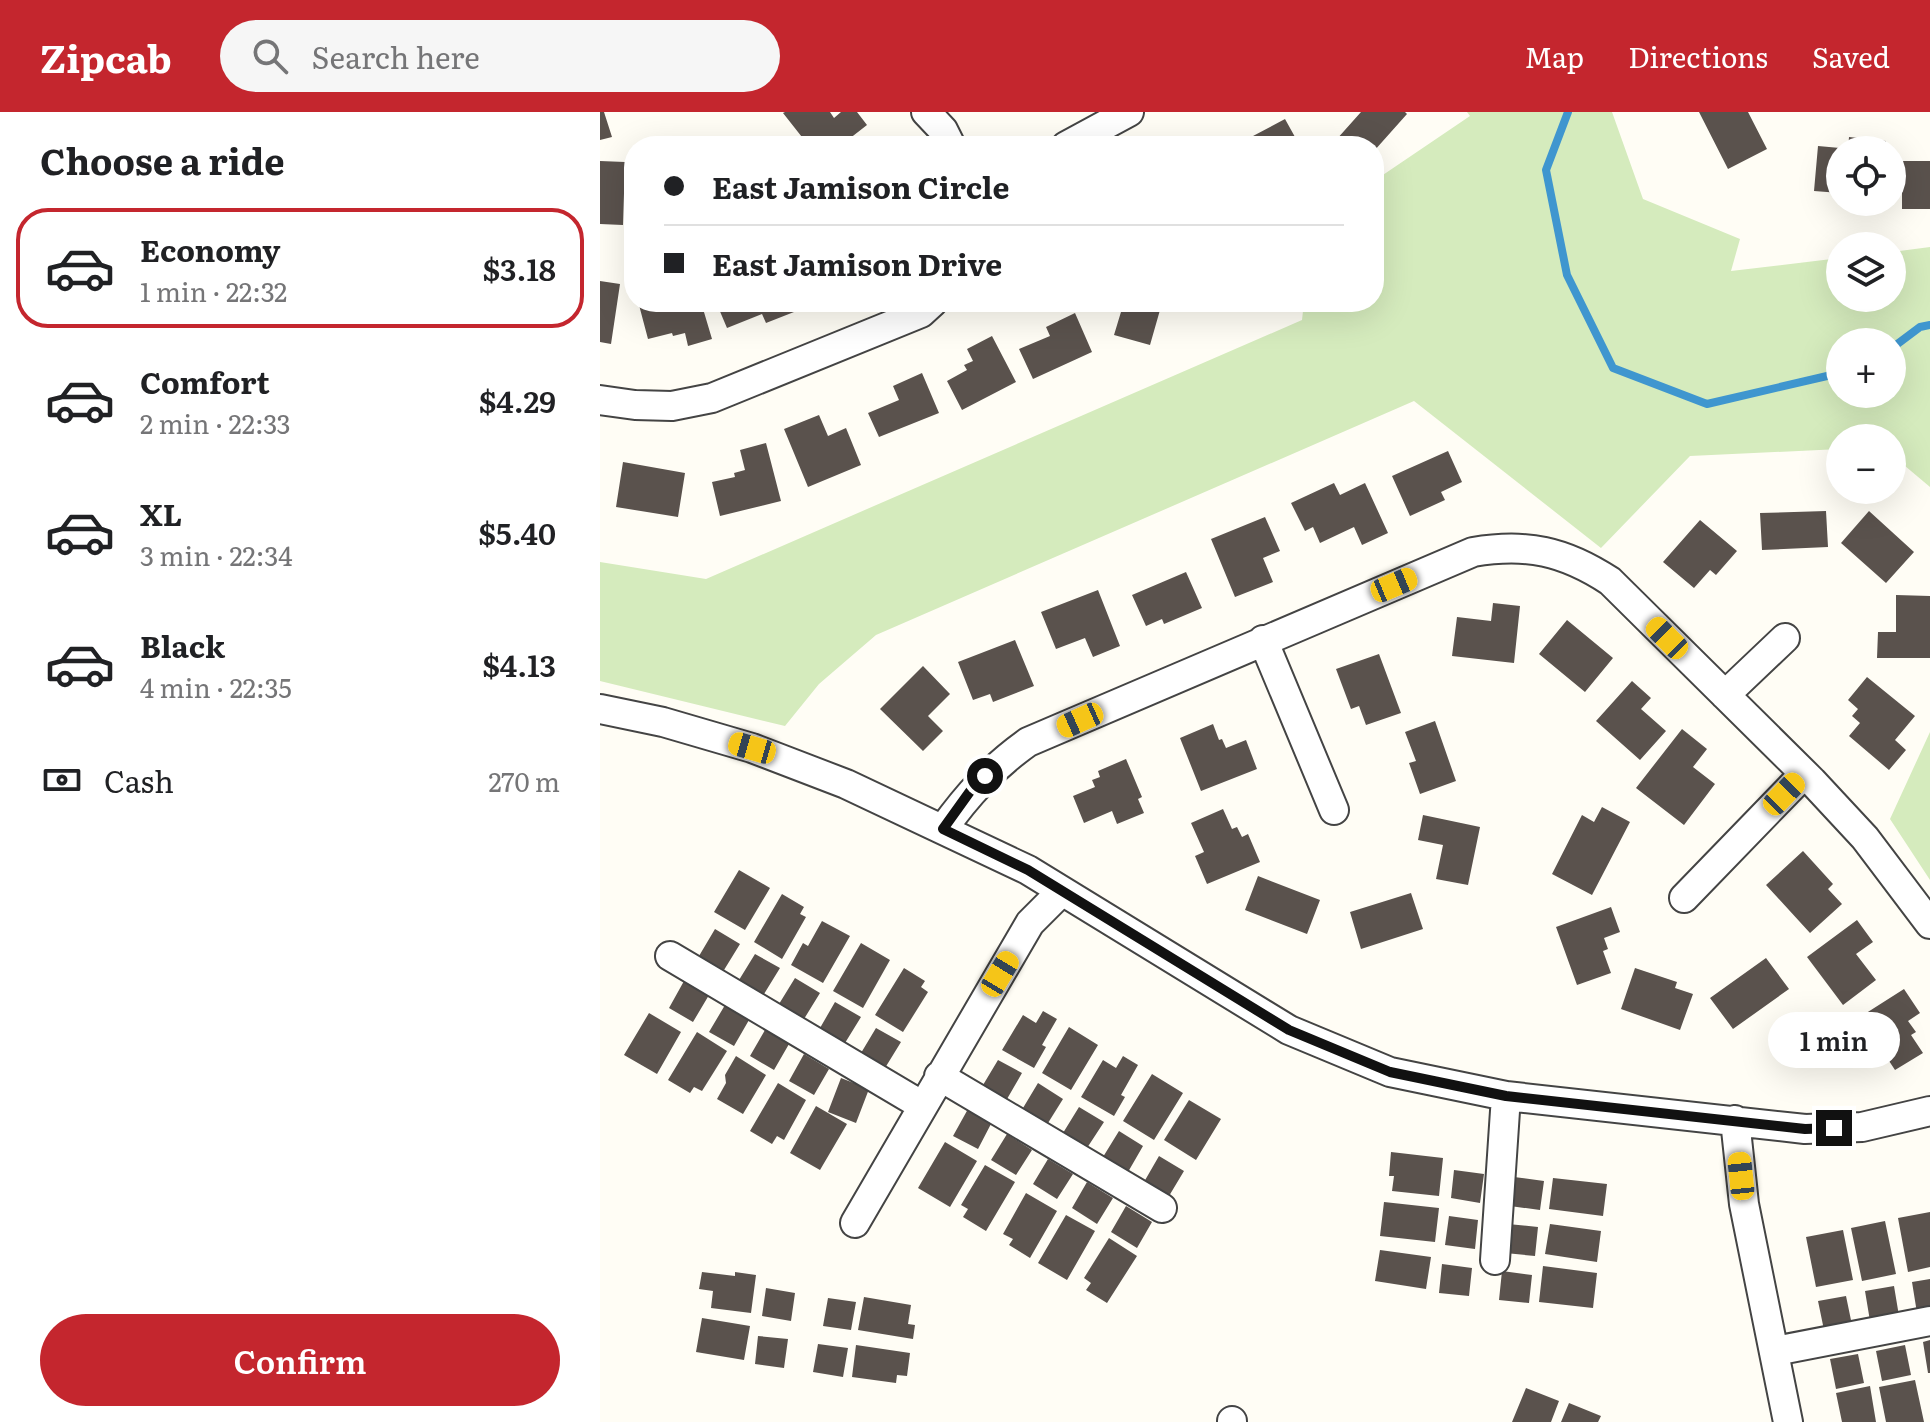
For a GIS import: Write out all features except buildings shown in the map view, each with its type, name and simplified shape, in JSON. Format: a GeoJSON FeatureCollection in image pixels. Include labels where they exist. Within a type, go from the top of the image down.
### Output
{"type":"FeatureCollection","features":[{"type":"Feature","properties":{"kind":"street"},"geometry":{"type":"LineString","coordinates":[[926,112],[946,136]]}},
{"type":"Feature","properties":{"kind":"street"},"geometry":{"type":"LineString","coordinates":[[1085,136],[1129,112]]}},
{"type":"Feature","properties":{"kind":"street"},"geometry":{"type":"LineString","coordinates":[[600,400],[672,406],[712,398],[917,312]]}},
{"type":"Feature","properties":{"kind":"street"},"geometry":{"type":"LineString","coordinates":[[943,829],[971,790],[999,762],[1028,742],[1473,552],[1501,547],[1540,550],[1584,564],[1610,581],[1865,838],[1930,924]]}},
{"type":"Feature","properties":{"kind":"street"},"geometry":{"type":"LineString","coordinates":[[1725,695],[1785,638]]}},
{"type":"Feature","properties":{"kind":"street"},"geometry":{"type":"LineString","coordinates":[[1263,640],[1334,810]]}},
{"type":"Feature","properties":{"kind":"street"},"geometry":{"type":"LineString","coordinates":[[600,709],[663,722],[752,748],[846,784],[1028,870],[1289,1030],[1390,1072],[1506,1096],[1805,1129],[1862,1127],[1930,1111]]}},
{"type":"Feature","properties":{"kind":"street"},"geometry":{"type":"LineString","coordinates":[[1684,898],[1804,774]]}},
{"type":"Feature","properties":{"kind":"street"},"geometry":{"type":"LineString","coordinates":[[855,1223],[1030,923],[1062,891]]}},
{"type":"Feature","properties":{"kind":"street"},"geometry":{"type":"LineString","coordinates":[[670,956],[923,1106]]}},
{"type":"Feature","properties":{"kind":"street"},"geometry":{"type":"LineString","coordinates":[[939,1076],[1162,1208]]}},
{"type":"Feature","properties":{"kind":"street"},"geometry":{"type":"LineString","coordinates":[[1495,1260],[1506,1096]]}},
{"type":"Feature","properties":{"kind":"street"},"geometry":{"type":"LineString","coordinates":[[1735,1120],[1744,1204],[1788,1422]]}},
{"type":"Feature","properties":{"kind":"street"},"geometry":{"type":"LineString","coordinates":[[1775,1351],[1930,1321]]}},
{"type":"Feature","properties":{"kind":"green space"},"geometry":{"type":"Polygon","coordinates":[[[1467,112],[1612,112],[1643,199],[1740,239],[1731,271],[1826,260],[1826,312],[1906,312],[1906,250],[1930,247],[1930,487],[1906,467],[1906,424],[1826,424],[1826,450],[1690,456],[1601,548],[1414,401],[876,635],[819,684],[785,726],[600,681],[600,562],[706,579],[1302,320],[1303,312],[1384,312],[1384,174],[1470,116],[1467,112]]]}},
{"type":"Feature","properties":{"kind":"green space"},"geometry":{"type":"Polygon","coordinates":[[[1930,732],[1930,880],[1890,819],[1930,732]]]}},
{"type":"Feature","properties":{"kind":"waterway"},"geometry":{"type":"LineString","coordinates":[[1568,112],[1546,170],[1567,275],[1613,368],[1707,404],[1826,376]]}},
{"type":"Feature","properties":{"kind":"waterway"},"geometry":{"type":"LineString","coordinates":[[1906,338],[1920,327],[1930,325]]}},
{"type":"Feature","properties":{"kind":"route"},"geometry":{"type":"LineString","coordinates":[[985,776],[943,829],[1028,870],[1289,1030],[1356,1060],[1390,1072],[1506,1096],[1805,1129],[1834,1128]]}}]}
